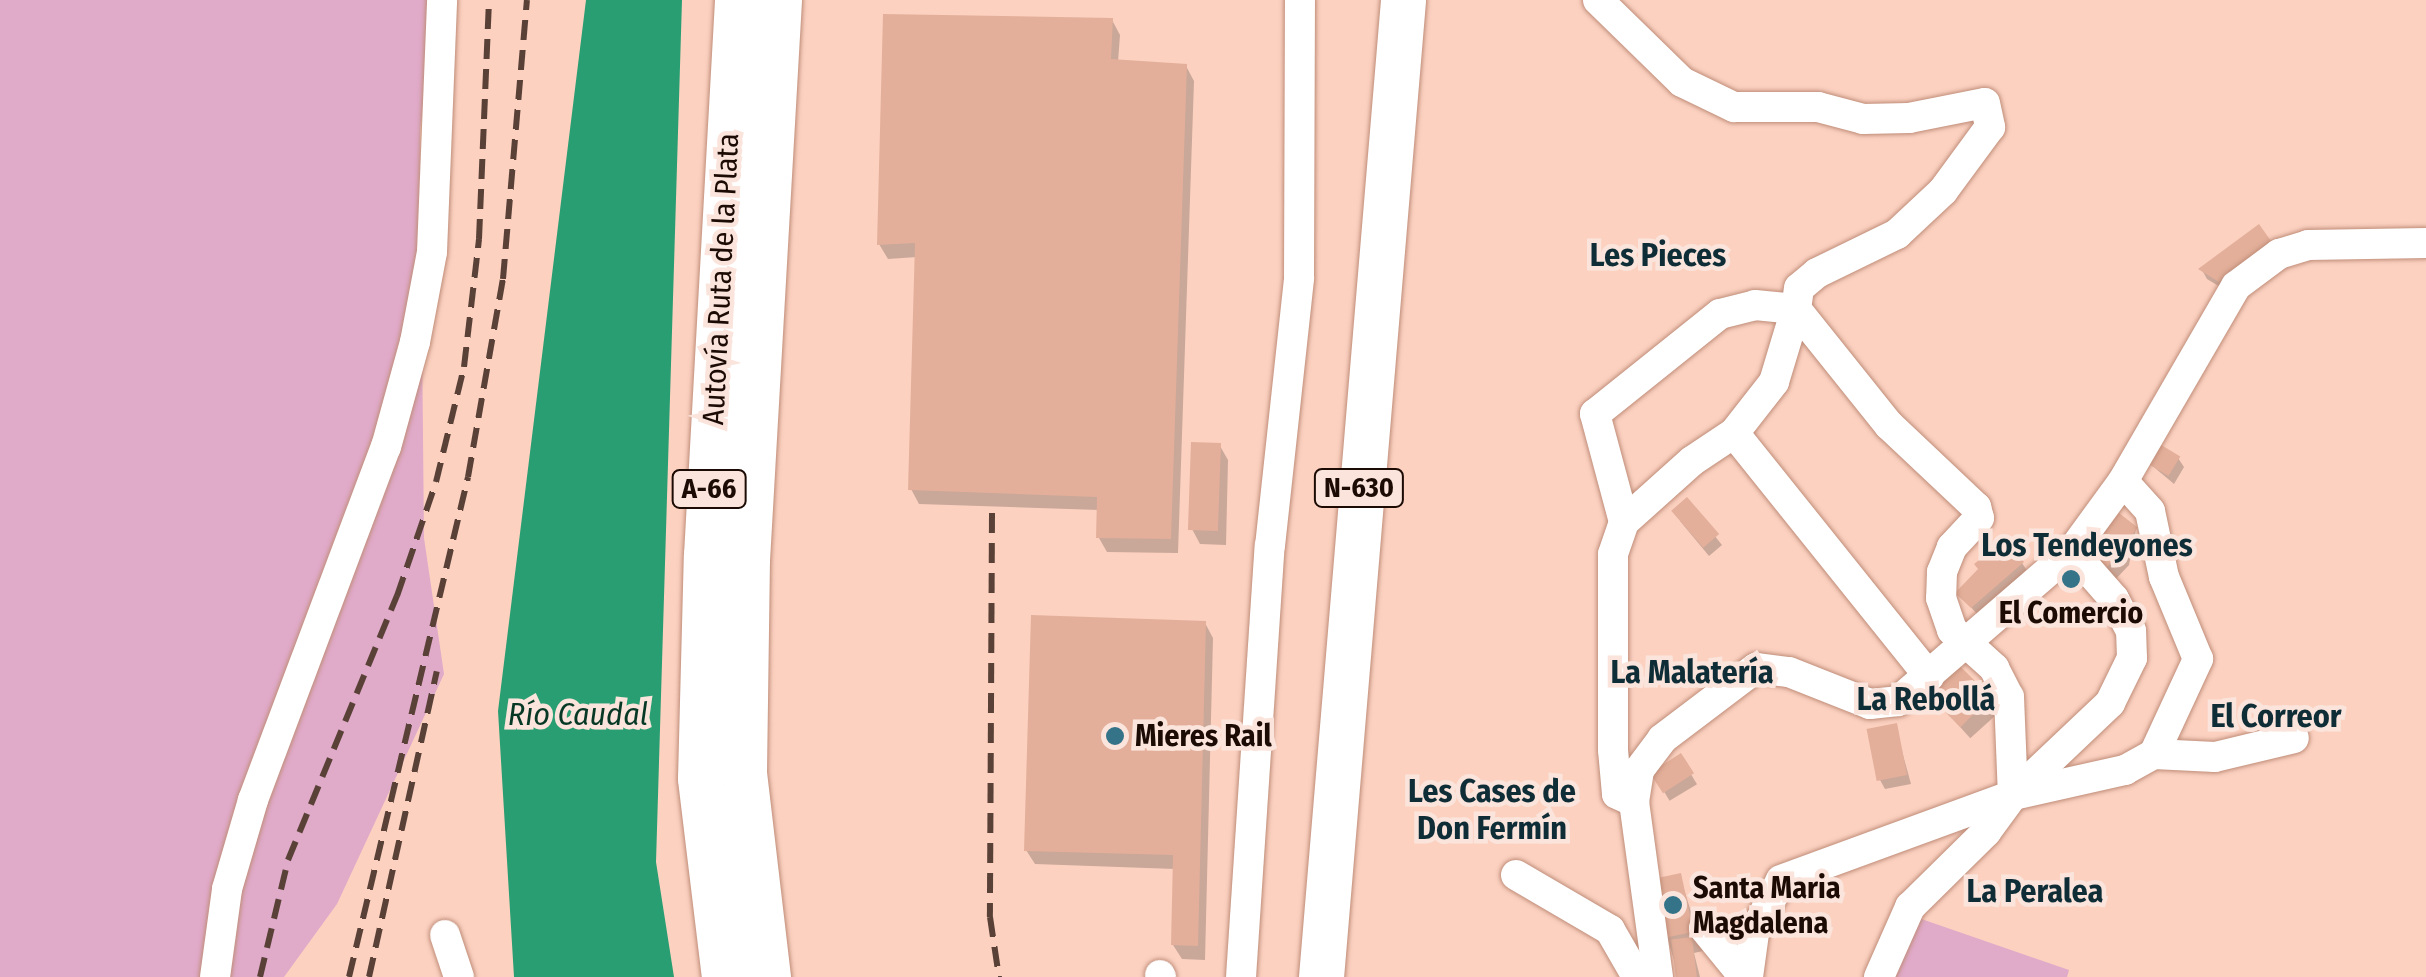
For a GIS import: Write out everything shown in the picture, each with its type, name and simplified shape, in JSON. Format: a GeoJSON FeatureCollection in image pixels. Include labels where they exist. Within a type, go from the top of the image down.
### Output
{"type":"FeatureCollection","features":[{"type":"Feature","properties":{"kind":"highway","name":"Autovía Ruta de la Plata"},"geometry":{"type":"LineString","coordinates":[[724,977],[700,778],[706,555],[737,0]]}},
{"type":"Feature","properties":{"kind":"highway","name":"Autovía Ruta de la Plata"},"geometry":{"type":"LineString","coordinates":[[768,977],[744,773],[747,560],[779,0]]}},
{"type":"Feature","properties":{"kind":"highway","name":"N-630"},"geometry":{"type":"LineString","coordinates":[[1321,977],[1403,0]]}},
{"type":"Feature","properties":{"kind":"street"},"geometry":{"type":"LineString","coordinates":[[215,977],[227,889],[253,800],[386,447],[415,342],[432,252],[442,0]]}},
{"type":"Feature","properties":{"kind":"street"},"geometry":{"type":"LineString","coordinates":[[1241,977],[1270,546],[1300,278],[1300,0]]}},
{"type":"Feature","properties":{"kind":"street"},"geometry":{"type":"LineString","coordinates":[[1598,0],[1682,82],[1734,107],[1818,108],[1863,119],[1909,118],[1984,103],[1990,126],[1980,144],[1897,234],[1817,273],[1799,288],[1774,382],[1734,433],[1692,461],[1624,522],[1613,554],[1610,602],[1613,750],[1618,794],[1634,802]]}},
{"type":"Feature","properties":{"kind":"street"},"geometry":{"type":"LineString","coordinates":[[1658,977],[1634,802],[1639,770],[1662,739],[1756,668],[1773,668],[1884,705],[1929,676],[2072,552],[2123,481],[2236,286],[2256,268],[2308,245],[2426,243]]}},
{"type":"Feature","properties":{"kind":"street"},"geometry":{"type":"LineString","coordinates":[[1624,522],[1596,414],[1720,314],[1754,304],[1796,308],[1890,425],[1976,507],[1979,518],[1952,547],[1942,572],[1941,598],[1962,644],[1994,668],[2008,696],[2014,795]]}},
{"type":"Feature","properties":{"kind":"street"},"geometry":{"type":"LineString","coordinates":[[1734,433],[1929,676]]}},
{"type":"Feature","properties":{"kind":"street"},"geometry":{"type":"LineString","coordinates":[[2123,481],[2150,511],[2164,577],[2198,659],[2154,754]]}},
{"type":"Feature","properties":{"kind":"street"},"geometry":{"type":"LineString","coordinates":[[1879,977],[1910,907],[1986,832],[2014,795],[2110,704],[2132,658],[2132,631],[2114,599],[2072,552]]}},
{"type":"Feature","properties":{"kind":"street"},"geometry":{"type":"LineString","coordinates":[[1746,977],[1754,933],[1781,880],[2014,795],[2124,770],[2154,754],[2215,756],[2294,738]]}},
{"type":"Feature","properties":{"kind":"street"},"geometry":{"type":"LineString","coordinates":[[1516,876],[1610,930],[1637,977]]}},
{"type":"Feature","properties":{"kind":"street"},"geometry":{"type":"LineString","coordinates":[[1704,928],[1746,977]]}},
{"type":"Feature","properties":{"kind":"street"},"geometry":{"type":"LineString","coordinates":[[445,935],[459,977]]}},
{"type":"Feature","properties":{"kind":"shaded area"},"geometry":{"type":"Polygon","coordinates":[[[0,0],[437,0],[420,130],[424,538],[444,674],[337,904],[284,977],[0,977],[0,0]]]}},
{"type":"Feature","properties":{"kind":"shaded area"},"geometry":{"type":"Polygon","coordinates":[[[1907,914],[2069,970],[2067,977],[1886,977],[1907,914]]]}},
{"type":"Feature","properties":{"kind":"water","name":"Río Caudal"},"geometry":{"type":"Polygon","coordinates":[[[586,0],[682,0],[656,862],[674,977],[514,977],[498,711],[586,0]]]}},
{"type":"Feature","properties":{"kind":"building"},"geometry":{"type":"Polygon","coordinates":[[[883,14],[1113,18],[1111,59],[1187,64],[1171,539],[1096,538],[1097,497],[908,490],[915,243],[877,245],[883,14]]]}},
{"type":"Feature","properties":{"kind":"building"},"geometry":{"type":"Polygon","coordinates":[[[2259,224],[2271,241],[2219,282],[2198,269],[2259,224]]]}},
{"type":"Feature","properties":{"kind":"building"},"geometry":{"type":"Polygon","coordinates":[[[1191,442],[1221,443],[1218,531],[1188,530],[1191,442]]]}},
{"type":"Feature","properties":{"kind":"building"},"geometry":{"type":"Polygon","coordinates":[[[2158,443],[2180,456],[2168,476],[2146,463],[2158,443]]]}},
{"type":"Feature","properties":{"kind":"building"},"geometry":{"type":"Polygon","coordinates":[[[1687,497],[1719,534],[1703,548],[1671,511],[1687,497]]]}},
{"type":"Feature","properties":{"kind":"building"},"geometry":{"type":"Polygon","coordinates":[[[2119,513],[2138,528],[2104,571],[2085,556],[2119,513]]]}},
{"type":"Feature","properties":{"kind":"building"},"geometry":{"type":"Polygon","coordinates":[[[2006,539],[2024,562],[1971,608],[1955,593],[1978,569],[1974,564],[2006,539]]]}},
{"type":"Feature","properties":{"kind":"building","name":"Mieres Rail"},"geometry":{"type":"Polygon","coordinates":[[[1031,615],[1206,621],[1198,946],[1171,945],[1173,855],[1024,851],[1031,615]]]}},
{"type":"Feature","properties":{"kind":"building"},"geometry":{"type":"Polygon","coordinates":[[[1959,665],[1991,697],[1960,727],[1929,695],[1959,665]]]}},
{"type":"Feature","properties":{"kind":"building"},"geometry":{"type":"Polygon","coordinates":[[[1897,723],[1907,775],[1877,781],[1867,729],[1897,723]]]}},
{"type":"Feature","properties":{"kind":"building"},"geometry":{"type":"Polygon","coordinates":[[[1681,753],[1694,773],[1663,793],[1650,773],[1681,753]]]}},
{"type":"Feature","properties":{"kind":"building","name":"Santa Maria Magdalena"},"geometry":{"type":"Polygon","coordinates":[[[1681,873],[1693,932],[1663,938],[1651,879],[1681,873]]]}},
{"type":"Feature","properties":{"kind":"building"},"geometry":{"type":"Polygon","coordinates":[[[1692,937],[1697,977],[1676,977],[1671,940],[1692,937]]]}},
{"type":"Feature","properties":{"kind":"railway"},"geometry":{"type":"LineString","coordinates":[[260,977],[288,860],[397,596],[436,482],[464,367],[479,239],[489,0]]}},
{"type":"Feature","properties":{"kind":"railway"},"geometry":{"type":"LineString","coordinates":[[349,977],[468,477],[503,279],[527,0]]}},
{"type":"Feature","properties":{"kind":"railway"},"geometry":{"type":"LineString","coordinates":[[992,513],[990,917],[999,977]]}},
{"type":"Feature","properties":{"kind":"railway"},"geometry":{"type":"LineString","coordinates":[[369,977],[437,671]]}},
{"type":"Feature","properties":{"kind":"place","name":"El Comercio"},"geometry":{"type":"Point","coordinates":[2071,579]}},
{"type":"Feature","properties":{"kind":"place","name":"Mieres Rail"},"geometry":{"type":"Point","coordinates":[1115,736]}},
{"type":"Feature","properties":{"kind":"place","name":"Santa Maria Magdalena"},"geometry":{"type":"Point","coordinates":[1673,905]}},
{"type":"Feature","properties":{"kind":"district","name":"Les Pieces"},"geometry":{"type":"Point","coordinates":[1658,255]}},
{"type":"Feature","properties":{"kind":"district","name":"Los Tendeyones"},"geometry":{"type":"Point","coordinates":[2087,545]}},
{"type":"Feature","properties":{"kind":"district","name":"La Malatería"},"geometry":{"type":"Point","coordinates":[1692,672]}},
{"type":"Feature","properties":{"kind":"district","name":"La Rebollá"},"geometry":{"type":"Point","coordinates":[1926,699]}},
{"type":"Feature","properties":{"kind":"district","name":"El Correor"},"geometry":{"type":"Point","coordinates":[2276,716]}},
{"type":"Feature","properties":{"kind":"district","name":"Les Cases de Don Fermín"},"geometry":{"type":"Point","coordinates":[1492,810]}},
{"type":"Feature","properties":{"kind":"district","name":"La Peralea"},"geometry":{"type":"Point","coordinates":[2035,891]}}]}
